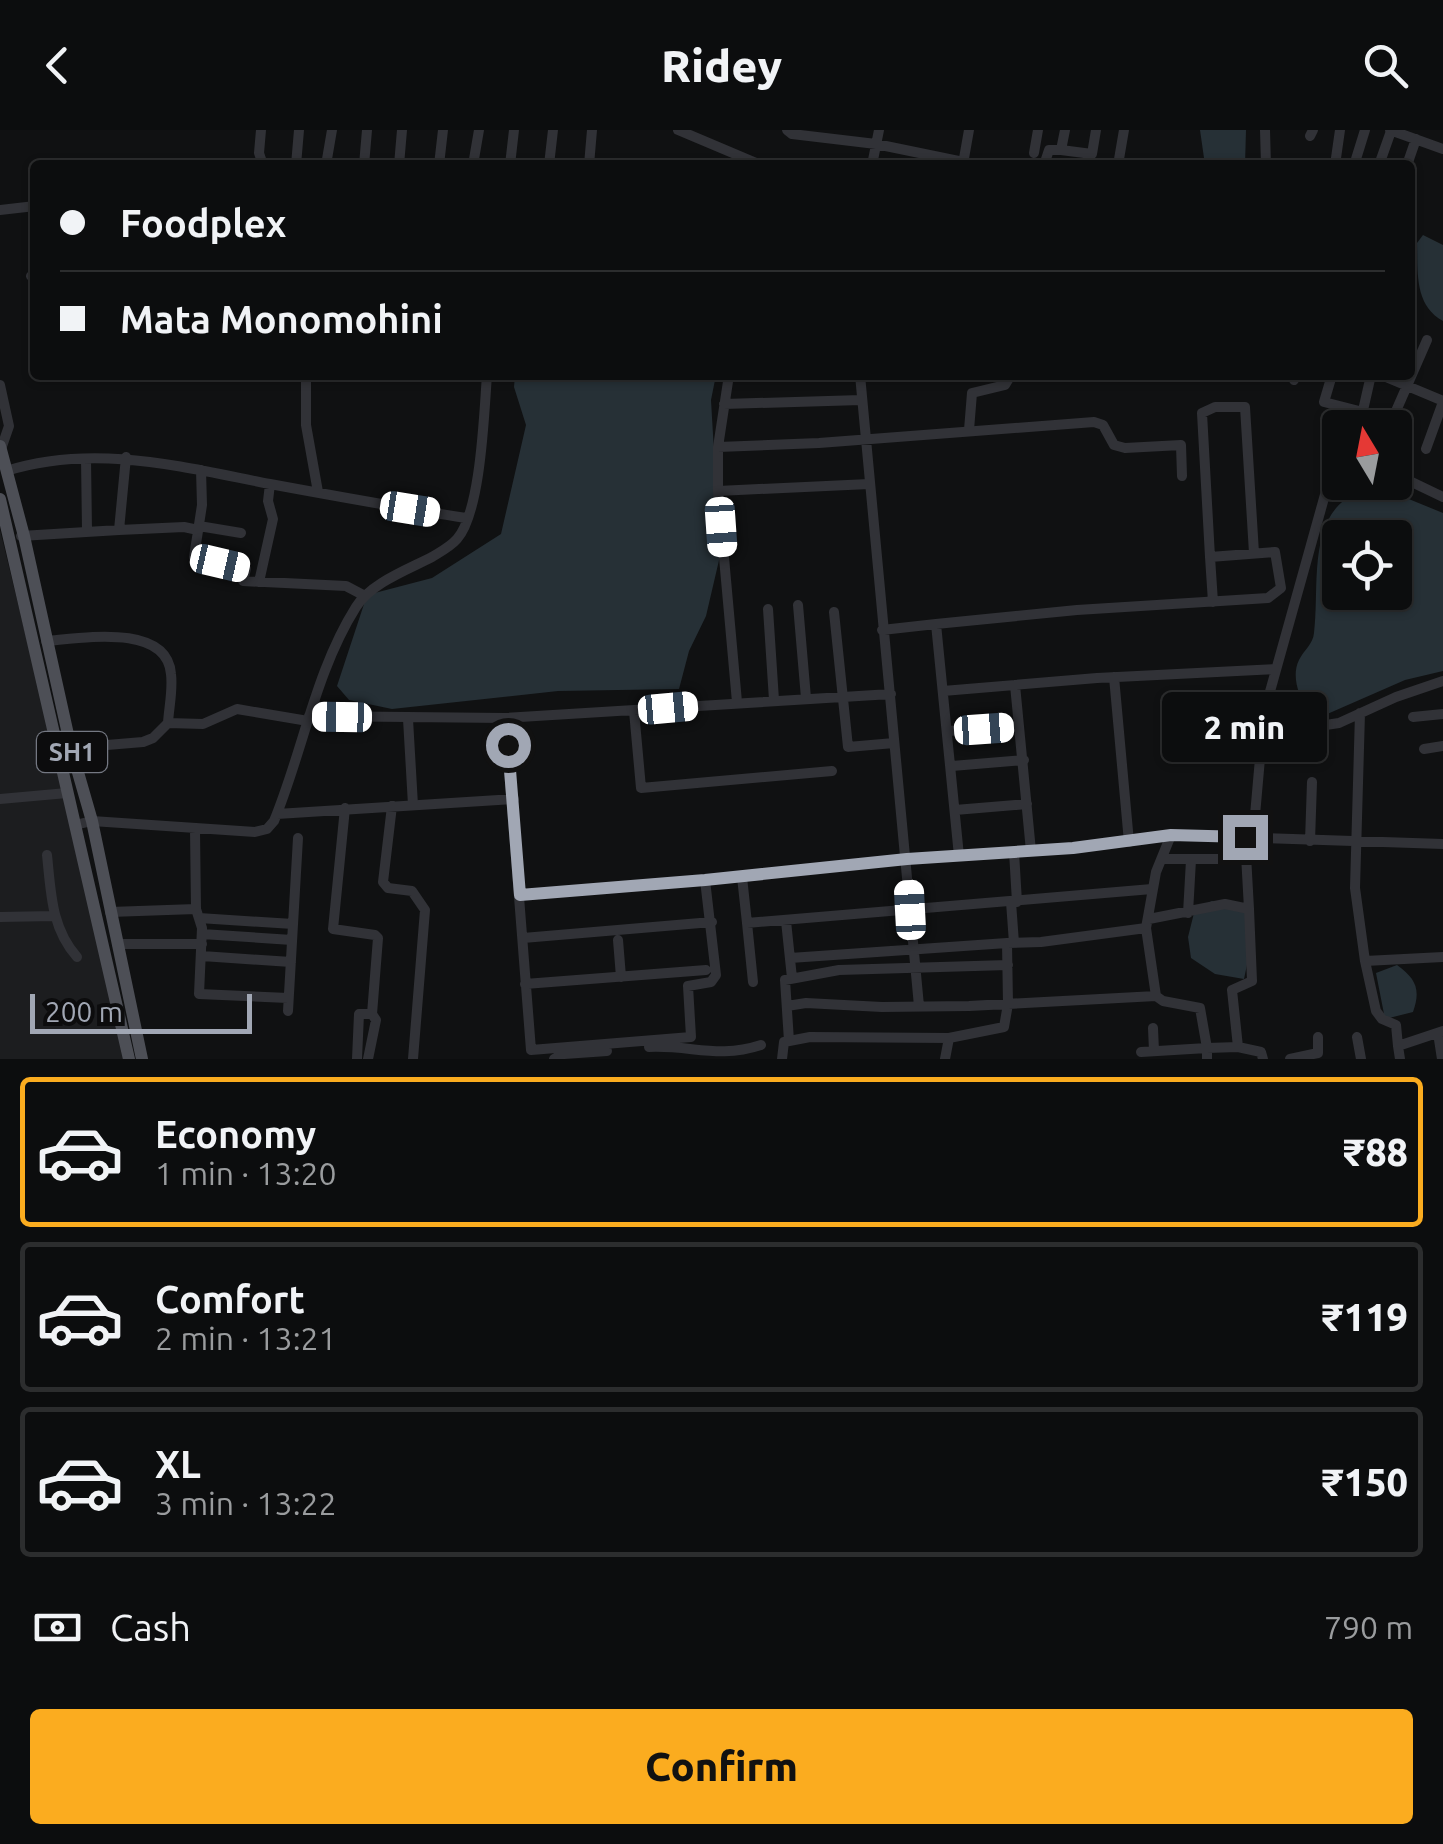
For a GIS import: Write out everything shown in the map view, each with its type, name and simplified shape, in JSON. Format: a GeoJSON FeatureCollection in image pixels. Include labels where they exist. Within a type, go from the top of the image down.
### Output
{"type":"FeatureCollection","features":[{"type":"Feature","properties":{"kind":"main road","name":"SH1"},"geometry":{"type":"LineString","coordinates":[[0,447],[92,821],[141,1059]]}},
{"type":"Feature","properties":{"kind":"main road","name":"SH1"},"geometry":{"type":"LineString","coordinates":[[1,505],[129,1059]]}},
{"type":"Feature","properties":{"kind":"street"},"geometry":{"type":"LineString","coordinates":[[261,130],[261,160]]}},
{"type":"Feature","properties":{"kind":"street"},"geometry":{"type":"LineString","coordinates":[[296,160],[299,130]]}},
{"type":"Feature","properties":{"kind":"street"},"geometry":{"type":"LineString","coordinates":[[327,160],[332,130]]}},
{"type":"Feature","properties":{"kind":"street"},"geometry":{"type":"LineString","coordinates":[[364,160],[367,130]]}},
{"type":"Feature","properties":{"kind":"street"},"geometry":{"type":"LineString","coordinates":[[399,160],[402,130]]}},
{"type":"Feature","properties":{"kind":"street"},"geometry":{"type":"LineString","coordinates":[[439,160],[443,130]]}},
{"type":"Feature","properties":{"kind":"street"},"geometry":{"type":"LineString","coordinates":[[474,160],[479,130]]}},
{"type":"Feature","properties":{"kind":"street"},"geometry":{"type":"LineString","coordinates":[[511,160],[514,130]]}},
{"type":"Feature","properties":{"kind":"street"},"geometry":{"type":"LineString","coordinates":[[550,160],[553,130]]}},
{"type":"Feature","properties":{"kind":"street"},"geometry":{"type":"LineString","coordinates":[[589,160],[592,130]]}},
{"type":"Feature","properties":{"kind":"street"},"geometry":{"type":"LineString","coordinates":[[678,130],[749,160]]}},
{"type":"Feature","properties":{"kind":"street"},"geometry":{"type":"LineString","coordinates":[[787,130],[792,134],[876,144],[949,160]]}},
{"type":"Feature","properties":{"kind":"street"},"geometry":{"type":"LineString","coordinates":[[873,160],[879,130]]}},
{"type":"Feature","properties":{"kind":"street"},"geometry":{"type":"LineString","coordinates":[[964,160],[969,130]]}},
{"type":"Feature","properties":{"kind":"street"},"geometry":{"type":"LineString","coordinates":[[1034,152],[1038,130]]}},
{"type":"Feature","properties":{"kind":"street"},"geometry":{"type":"LineString","coordinates":[[1061,150],[1065,130]]}},
{"type":"Feature","properties":{"kind":"street"},"geometry":{"type":"LineString","coordinates":[[1046,160],[1049,150],[1092,154],[1096,130]]}},
{"type":"Feature","properties":{"kind":"street"},"geometry":{"type":"LineString","coordinates":[[1119,160],[1124,130]]}},
{"type":"Feature","properties":{"kind":"street"},"geometry":{"type":"LineString","coordinates":[[1265,130],[1266,160]]}},
{"type":"Feature","properties":{"kind":"street"},"geometry":{"type":"LineString","coordinates":[[1336,160],[1340,130]]}},
{"type":"Feature","properties":{"kind":"street"},"geometry":{"type":"LineString","coordinates":[[1356,159],[1365,130]]}},
{"type":"Feature","properties":{"kind":"street"},"geometry":{"type":"LineString","coordinates":[[1381,160],[1391,130],[1443,149]]}},
{"type":"Feature","properties":{"kind":"street"},"geometry":{"type":"LineString","coordinates":[[1409,160],[1416,140]]}},
{"type":"Feature","properties":{"kind":"street"},"geometry":{"type":"LineString","coordinates":[[0,210],[30,207]]}},
{"type":"Feature","properties":{"kind":"street"},"geometry":{"type":"LineString","coordinates":[[1415,368],[1427,340]]}},
{"type":"Feature","properties":{"kind":"street"},"geometry":{"type":"LineString","coordinates":[[306,380],[306,425],[318,492]]}},
{"type":"Feature","properties":{"kind":"street"},"geometry":{"type":"LineString","coordinates":[[75,825],[92,821],[195,830],[255,832],[267,828],[277,814],[308,719],[354,611],[366,596],[459,537],[480,456],[486,380]]}},
{"type":"Feature","properties":{"kind":"street"},"geometry":{"type":"LineString","coordinates":[[727,380],[718,447],[718,491],[738,702]]}},
{"type":"Feature","properties":{"kind":"street"},"geometry":{"type":"LineString","coordinates":[[860,380],[918,1006]]}},
{"type":"Feature","properties":{"kind":"street"},"geometry":{"type":"LineString","coordinates":[[969,430],[972,393],[1005,385],[1008,380]]}},
{"type":"Feature","properties":{"kind":"street"},"geometry":{"type":"LineString","coordinates":[[1331,380],[1324,402],[1340,410]]}},
{"type":"Feature","properties":{"kind":"street"},"geometry":{"type":"LineString","coordinates":[[1364,410],[1371,380]]}},
{"type":"Feature","properties":{"kind":"street"},"geometry":{"type":"LineString","coordinates":[[1393,380],[1443,402],[1426,449]]}},
{"type":"Feature","properties":{"kind":"street"},"geometry":{"type":"LineString","coordinates":[[1396,410],[1410,380]]}},
{"type":"Feature","properties":{"kind":"street"},"geometry":{"type":"LineString","coordinates":[[0,385],[9,426],[0,447]]}},
{"type":"Feature","properties":{"kind":"street"},"geometry":{"type":"LineString","coordinates":[[724,404],[862,400]]}},
{"type":"Feature","properties":{"kind":"street"},"geometry":{"type":"LineString","coordinates":[[1213,602],[1202,413],[1215,407],[1245,407],[1254,554]]}},
{"type":"Feature","properties":{"kind":"street"},"geometry":{"type":"LineString","coordinates":[[718,447],[1094,422],[1103,425],[1114,445],[1181,446],[1182,476]]}},
{"type":"Feature","properties":{"kind":"street"},"geometry":{"type":"LineString","coordinates":[[6,471],[26,464],[126,457],[466,518]]}},
{"type":"Feature","properties":{"kind":"street"},"geometry":{"type":"LineString","coordinates":[[120,530],[126,457]]}},
{"type":"Feature","properties":{"kind":"street"},"geometry":{"type":"LineString","coordinates":[[86,460],[87,530]]}},
{"type":"Feature","properties":{"kind":"street"},"geometry":{"type":"LineString","coordinates":[[201,470],[194,558],[246,569],[243,582],[346,586],[366,596]]}},
{"type":"Feature","properties":{"kind":"street"},"geometry":{"type":"LineString","coordinates":[[1412,482],[1443,497]]}},
{"type":"Feature","properties":{"kind":"street"},"geometry":{"type":"LineString","coordinates":[[259,582],[273,519],[268,500],[270,484]]}},
{"type":"Feature","properties":{"kind":"street"},"geometry":{"type":"LineString","coordinates":[[718,491],[869,484]]}},
{"type":"Feature","properties":{"kind":"street"},"geometry":{"type":"LineString","coordinates":[[1238,1046],[1232,990],[1252,981],[1249,837],[1260,735],[1325,500]]}},
{"type":"Feature","properties":{"kind":"street"},"geometry":{"type":"LineString","coordinates":[[8,536],[181,526],[241,533]]}},
{"type":"Feature","properties":{"kind":"street"},"geometry":{"type":"LineString","coordinates":[[882,630],[1077,610],[1268,598],[1280,588],[1275,552],[1210,556]]}},
{"type":"Feature","properties":{"kind":"street"},"geometry":{"type":"LineString","coordinates":[[798,605],[806,698]]}},
{"type":"Feature","properties":{"kind":"street"},"geometry":{"type":"LineString","coordinates":[[768,609],[774,700]]}},
{"type":"Feature","properties":{"kind":"street"},"geometry":{"type":"LineString","coordinates":[[834,612],[848,747],[894,743]]}},
{"type":"Feature","properties":{"kind":"street"},"geometry":{"type":"LineString","coordinates":[[936,624],[959,856]]}},
{"type":"Feature","properties":{"kind":"street"},"geometry":{"type":"LineString","coordinates":[[46,641],[147,640],[157,645],[172,672],[168,722],[153,738],[71,748]]}},
{"type":"Feature","properties":{"kind":"street"},"geometry":{"type":"LineString","coordinates":[[944,691],[1276,669]]}},
{"type":"Feature","properties":{"kind":"street"},"geometry":{"type":"LineString","coordinates":[[1114,677],[1129,842]]}},
{"type":"Feature","properties":{"kind":"street"},"geometry":{"type":"LineString","coordinates":[[1260,735],[1339,723],[1396,696],[1443,681]]}},
{"type":"Feature","properties":{"kind":"street"},"geometry":{"type":"LineString","coordinates":[[1015,685],[1032,851]]}},
{"type":"Feature","properties":{"kind":"street"},"geometry":{"type":"LineString","coordinates":[[168,722],[203,724],[237,709],[308,719],[505,718],[891,694]]}},
{"type":"Feature","properties":{"kind":"street"},"geometry":{"type":"LineString","coordinates":[[634,712],[642,788],[832,771]]}},
{"type":"Feature","properties":{"kind":"street"},"geometry":{"type":"LineString","coordinates":[[1360,713],[1356,910],[1376,1011],[1382,1019],[1396,1024],[1400,1059]]}},
{"type":"Feature","properties":{"kind":"street"},"geometry":{"type":"LineString","coordinates":[[1413,717],[1443,714]]}},
{"type":"Feature","properties":{"kind":"street"},"geometry":{"type":"LineString","coordinates":[[408,718],[413,805]]}},
{"type":"Feature","properties":{"kind":"street"},"geometry":{"type":"LineString","coordinates":[[505,718],[530,1050],[691,1038],[688,986],[715,980],[705,880]]}},
{"type":"Feature","properties":{"kind":"street"},"geometry":{"type":"LineString","coordinates":[[948,731],[1019,726]]}},
{"type":"Feature","properties":{"kind":"street"},"geometry":{"type":"LineString","coordinates":[[1424,749],[1443,746]]}},
{"type":"Feature","properties":{"kind":"street"},"geometry":{"type":"LineString","coordinates":[[952,766],[1024,760]]}},
{"type":"Feature","properties":{"kind":"street"},"geometry":{"type":"LineString","coordinates":[[1310,842],[1312,782]]}},
{"type":"Feature","properties":{"kind":"street"},"geometry":{"type":"LineString","coordinates":[[0,799],[67,793]]}},
{"type":"Feature","properties":{"kind":"street"},"geometry":{"type":"LineString","coordinates":[[277,814],[514,799]]}},
{"type":"Feature","properties":{"kind":"street"},"geometry":{"type":"LineString","coordinates":[[955,810],[1027,804]]}},
{"type":"Feature","properties":{"kind":"street"},"geometry":{"type":"LineString","coordinates":[[392,806],[383,882],[388,888],[412,892],[425,910],[413,1059]]}},
{"type":"Feature","properties":{"kind":"street"},"geometry":{"type":"LineString","coordinates":[[345,808],[332,929],[377,936],[372,1014],[376,1020],[368,1059]]}},
{"type":"Feature","properties":{"kind":"street"},"geometry":{"type":"LineString","coordinates":[[195,830],[202,945],[200,994],[288,998]]}},
{"type":"Feature","properties":{"kind":"street"},"geometry":{"type":"LineString","coordinates":[[1156,996],[1147,923],[1152,890],[1171,835]]}},
{"type":"Feature","properties":{"kind":"street"},"geometry":{"type":"LineString","coordinates":[[520,895],[1032,851],[1171,835],[1443,844]]}},
{"type":"Feature","properties":{"kind":"street"},"geometry":{"type":"LineString","coordinates":[[288,1011],[298,838]]}},
{"type":"Feature","properties":{"kind":"street"},"geometry":{"type":"LineString","coordinates":[[782,1059],[784,1042],[810,1037],[949,1038],[1004,1027],[1014,852]]}},
{"type":"Feature","properties":{"kind":"street"},"geometry":{"type":"LineString","coordinates":[[47,855],[54,916],[63,942],[77,957]]}},
{"type":"Feature","properties":{"kind":"street"},"geometry":{"type":"LineString","coordinates":[[1163,858],[1228,859]]}},
{"type":"Feature","properties":{"kind":"street"},"geometry":{"type":"LineString","coordinates":[[1188,913],[1191,860]]}},
{"type":"Feature","properties":{"kind":"street"},"geometry":{"type":"LineString","coordinates":[[742,877],[753,982]]}},
{"type":"Feature","properties":{"kind":"street"},"geometry":{"type":"LineString","coordinates":[[747,923],[1152,890]]}},
{"type":"Feature","properties":{"kind":"street"},"geometry":{"type":"LineString","coordinates":[[790,958],[1011,943],[1147,923],[1225,904],[1250,909]]}},
{"type":"Feature","properties":{"kind":"street"},"geometry":{"type":"LineString","coordinates":[[110,912],[198,914],[293,924]]}},
{"type":"Feature","properties":{"kind":"street"},"geometry":{"type":"LineString","coordinates":[[0,917],[54,916]]}},
{"type":"Feature","properties":{"kind":"street"},"geometry":{"type":"LineString","coordinates":[[786,920],[792,978]]}},
{"type":"Feature","properties":{"kind":"street"},"geometry":{"type":"LineString","coordinates":[[523,938],[712,922]]}},
{"type":"Feature","properties":{"kind":"street"},"geometry":{"type":"LineString","coordinates":[[117,944],[292,940]]}},
{"type":"Feature","properties":{"kind":"street"},"geometry":{"type":"LineString","coordinates":[[618,940],[621,977]]}},
{"type":"Feature","properties":{"kind":"street"},"geometry":{"type":"LineString","coordinates":[[202,945],[291,962]]}},
{"type":"Feature","properties":{"kind":"street"},"geometry":{"type":"LineString","coordinates":[[1365,961],[1443,958]]}},
{"type":"Feature","properties":{"kind":"street"},"geometry":{"type":"LineString","coordinates":[[789,1041],[786,980],[839,970],[1008,965]]}},
{"type":"Feature","properties":{"kind":"street"},"geometry":{"type":"LineString","coordinates":[[526,984],[706,970]]}},
{"type":"Feature","properties":{"kind":"street"},"geometry":{"type":"LineString","coordinates":[[787,1006],[1008,1004],[1156,996],[1200,1008],[1207,1054]]}},
{"type":"Feature","properties":{"kind":"street"},"geometry":{"type":"LineString","coordinates":[[358,1059],[359,1014],[372,1014]]}},
{"type":"Feature","properties":{"kind":"street"},"geometry":{"type":"LineString","coordinates":[[1153,1028],[1154,1051]]}},
{"type":"Feature","properties":{"kind":"street"},"geometry":{"type":"LineString","coordinates":[[1398,1046],[1440,1032],[1442,1059]]}},
{"type":"Feature","properties":{"kind":"street"},"geometry":{"type":"LineString","coordinates":[[1290,1059],[1318,1053],[1318,1037]]}},
{"type":"Feature","properties":{"kind":"street"},"geometry":{"type":"LineString","coordinates":[[1357,1037],[1361,1059]]}},
{"type":"Feature","properties":{"kind":"street"},"geometry":{"type":"LineString","coordinates":[[945,1059],[949,1038]]}},
{"type":"Feature","properties":{"kind":"street"},"geometry":{"type":"LineString","coordinates":[[554,1059],[564,1054],[654,1046],[688,1049],[710,1056],[746,1052],[761,1045]]}},
{"type":"Feature","properties":{"kind":"street"},"geometry":{"type":"LineString","coordinates":[[1140,1052],[1207,1054],[1238,1046],[1261,1052],[1263,1059]]}},
{"type":"Feature","properties":{"kind":"street"},"geometry":{"type":"LineString","coordinates":[[129,1059],[141,1059]]}},
{"type":"Feature","properties":{"kind":"shaded area"},"geometry":{"type":"Polygon","coordinates":[[[1200,130],[1246,130],[1245,160],[1204,160],[1200,130]]]}},
{"type":"Feature","properties":{"kind":"shaded area"},"geometry":{"type":"Polygon","coordinates":[[[1423,235],[1443,245],[1443,321],[1422,297],[1417,243],[1423,235]]]}},
{"type":"Feature","properties":{"kind":"shaded area"},"geometry":{"type":"Polygon","coordinates":[[[515,380],[715,380],[711,400],[720,556],[706,616],[689,651],[679,689],[558,691],[392,709],[349,700],[337,686],[367,595],[432,578],[501,534],[526,425],[515,380]]]}},
{"type":"Feature","properties":{"kind":"shaded area"},"geometry":{"type":"Polygon","coordinates":[[[1346,500],[1411,500],[1443,513],[1443,671],[1405,680],[1325,715],[1307,711],[1296,679],[1299,660],[1313,637],[1322,535],[1322,610],[1412,610],[1412,520],[1329,518],[1346,500]]]}},
{"type":"Feature","properties":{"kind":"shaded area"},"geometry":{"type":"Polygon","coordinates":[[[0,530],[129,1059],[0,1059],[0,530]]]}},
{"type":"Feature","properties":{"kind":"shaded area"},"geometry":{"type":"Polygon","coordinates":[[[1212,901],[1252,912],[1252,941],[1244,979],[1215,974],[1191,958],[1188,937],[1195,909],[1212,901]]]}},
{"type":"Feature","properties":{"kind":"shaded area"},"geometry":{"type":"Polygon","coordinates":[[[1397,965],[1415,985],[1415,1004],[1413,1012],[1385,1019],[1376,973],[1397,965]]]}},
{"type":"Feature","properties":{"kind":"route"},"geometry":{"type":"LineString","coordinates":[[508,745],[520,895],[907,859],[1073,848],[1171,835],[1245,837]]}}]}
